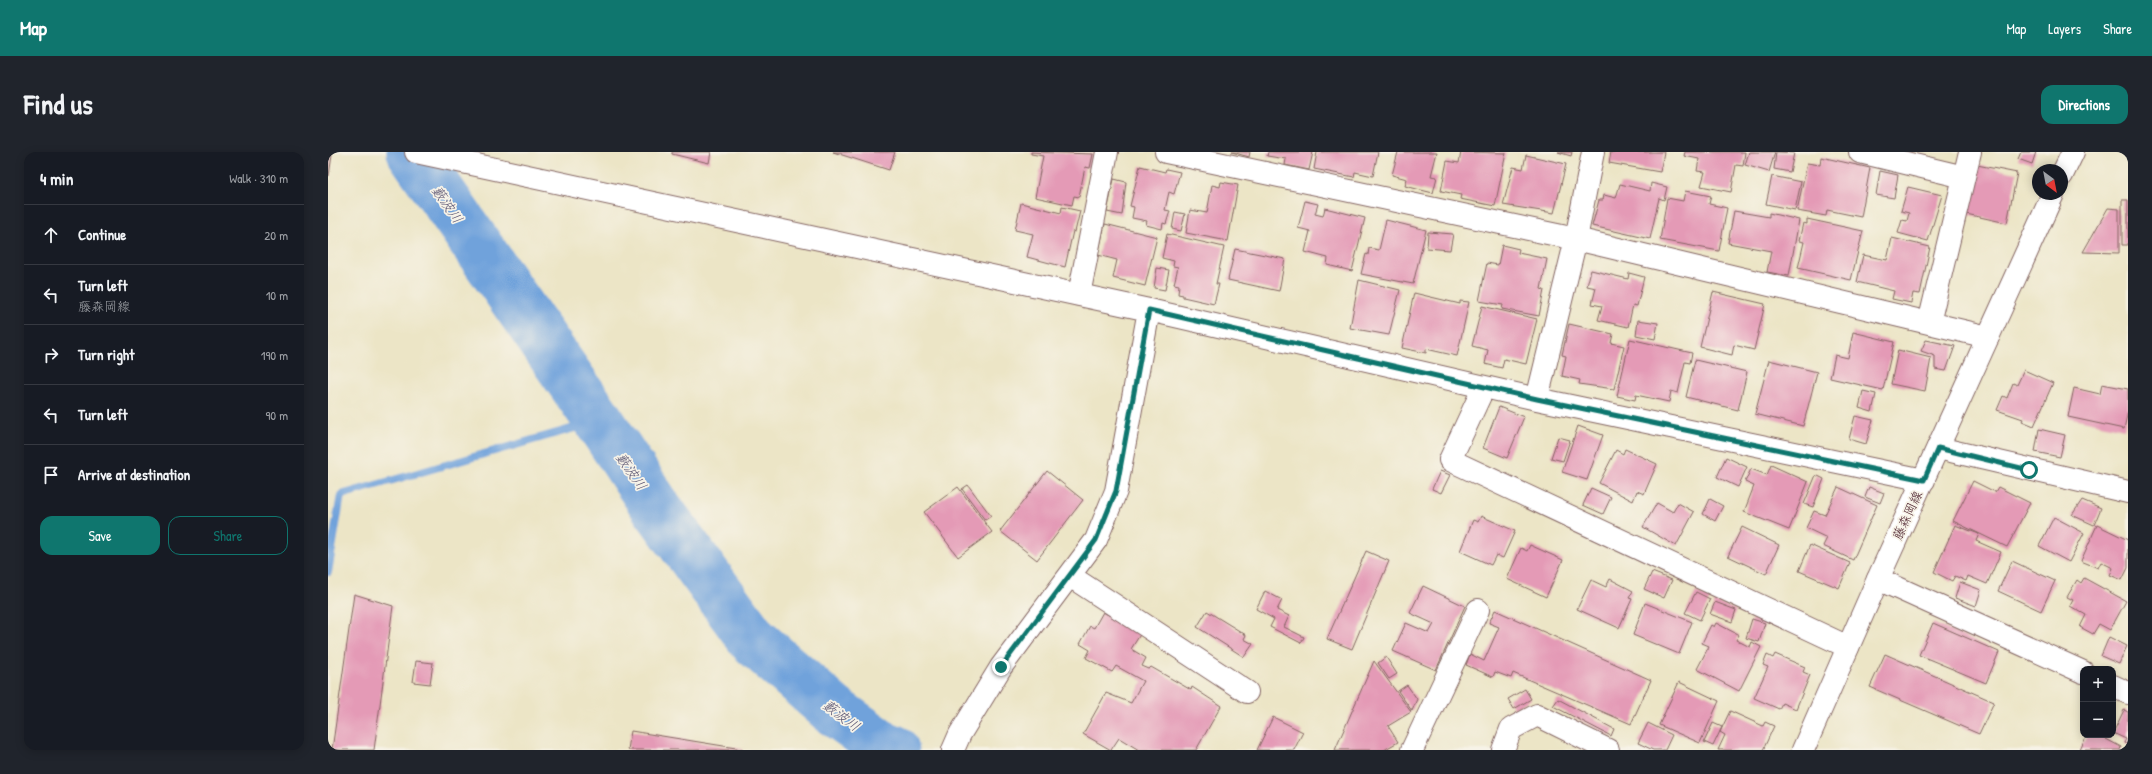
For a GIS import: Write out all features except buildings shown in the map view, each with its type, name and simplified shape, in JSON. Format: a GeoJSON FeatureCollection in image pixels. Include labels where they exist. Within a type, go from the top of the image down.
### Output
{"type":"FeatureCollection","features":[{"type":"Feature","properties":{"kind":"street"},"geometry":{"type":"LineString","coordinates":[[416,152],[1149,310],[1537,399],[1924,480]]}},
{"type":"Feature","properties":{"kind":"street"},"geometry":{"type":"LineString","coordinates":[[1079,295],[1107,152]]}},
{"type":"Feature","properties":{"kind":"street"},"geometry":{"type":"LineString","coordinates":[[1166,152],[1576,240],[1988,337]]}},
{"type":"Feature","properties":{"kind":"street"},"geometry":{"type":"LineString","coordinates":[[1537,399],[1576,240],[1593,152]]}},
{"type":"Feature","properties":{"kind":"street"},"geometry":{"type":"LineString","coordinates":[[1860,152],[1964,177]]}},
{"type":"Feature","properties":{"kind":"street"},"geometry":{"type":"LineString","coordinates":[[1929,323],[1970,152]]}},
{"type":"Feature","properties":{"kind":"street"},"geometry":{"type":"LineString","coordinates":[[2067,164],[2072,152]]}},
{"type":"Feature","properties":{"kind":"street","name":"藤森岡線"},"geometry":{"type":"LineString","coordinates":[[1803,750],[1878,579],[2050,200]]}},
{"type":"Feature","properties":{"kind":"street"},"geometry":{"type":"LineString","coordinates":[[956,742],[1001,667],[1096,540],[1116,491],[1149,310]]}},
{"type":"Feature","properties":{"kind":"street"},"geometry":{"type":"LineString","coordinates":[[1484,386],[1450,460],[1848,647]]}},
{"type":"Feature","properties":{"kind":"street"},"geometry":{"type":"LineString","coordinates":[[1938,448],[2128,492]]}},
{"type":"Feature","properties":{"kind":"street"},"geometry":{"type":"LineString","coordinates":[[1070,576],[1247,692]]}},
{"type":"Feature","properties":{"kind":"street"},"geometry":{"type":"LineString","coordinates":[[1878,579],[2080,671]]}},
{"type":"Feature","properties":{"kind":"street"},"geometry":{"type":"LineString","coordinates":[[1412,750],[1478,610]]}},
{"type":"Feature","properties":{"kind":"street"},"geometry":{"type":"LineString","coordinates":[[2116,687],[2128,693]]}},
{"type":"Feature","properties":{"kind":"street"},"geometry":{"type":"LineString","coordinates":[[1503,750],[1511,729],[1537,715],[1608,750]]}},
{"type":"Feature","properties":{"kind":"waterway","name":"藪波川"},"geometry":{"type":"LineString","coordinates":[[412,152],[599,421],[656,507],[753,640],[833,710],[882,745],[894,750]]}},
{"type":"Feature","properties":{"kind":"waterway"},"geometry":{"type":"LineString","coordinates":[[328,572],[341,495],[599,421]]}},
{"type":"Feature","properties":{"kind":"route"},"geometry":{"type":"LineString","coordinates":[[1001,667],[1096,540],[1116,491],[1149,310],[1537,399],[1924,480],[1938,448],[2029,470]]}}]}
